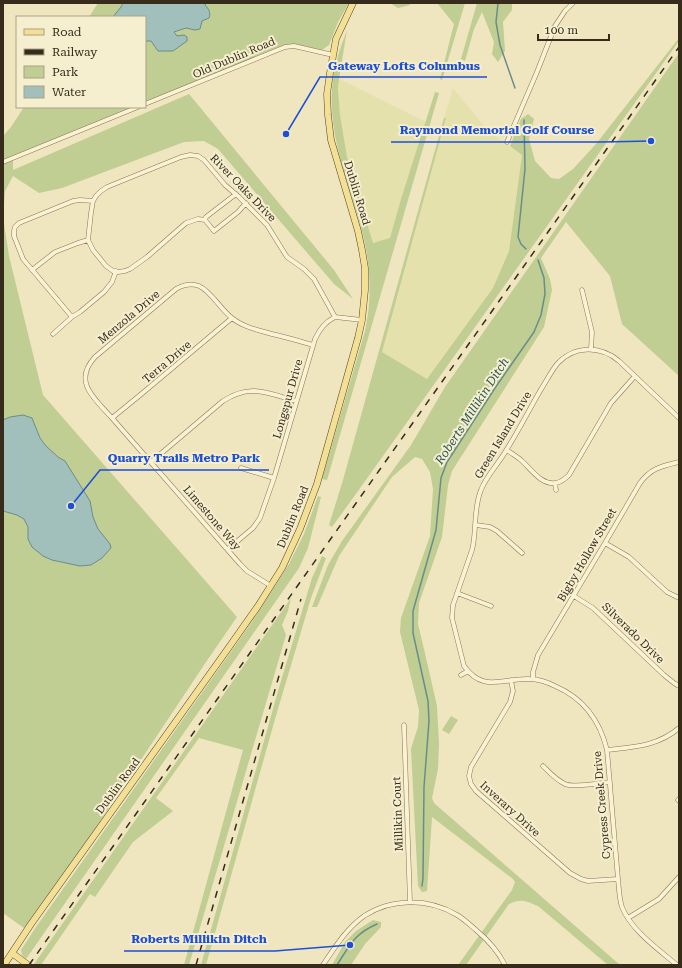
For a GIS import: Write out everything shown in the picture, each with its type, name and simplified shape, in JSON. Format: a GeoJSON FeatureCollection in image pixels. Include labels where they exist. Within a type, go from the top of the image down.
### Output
{"type":"FeatureCollection","features":[{"type":"Feature","properties":{"kind":"main road","name":"Dublin Road"},"geometry":{"type":"LineString","coordinates":[[4,965],[31,924],[258,606],[288,556],[317,484],[358,338],[362,320],[365,290],[362,250],[358,231],[332,140],[328,115],[330,73],[336,39],[353,3]]}},
{"type":"Feature","properties":{"kind":"main road"},"geometry":{"type":"LineString","coordinates":[[12,953],[28,965]]}},
{"type":"Feature","properties":{"kind":"street"},"geometry":{"type":"LineString","coordinates":[[507,142],[555,26],[565,11],[573,3]]}},
{"type":"Feature","properties":{"kind":"street","name":"Old Dublin Road"},"geometry":{"type":"LineString","coordinates":[[146,104],[285,47],[294,46],[333,56]]}},
{"type":"Feature","properties":{"kind":"street"},"geometry":{"type":"LineString","coordinates":[[3,162],[136,108]]}},
{"type":"Feature","properties":{"kind":"street","name":"River Oaks Drive"},"geometry":{"type":"LineString","coordinates":[[93,201],[96,196],[107,187],[185,156],[194,155],[201,157],[225,185],[268,224],[287,258],[304,269],[314,278],[335,317]]}},
{"type":"Feature","properties":{"kind":"street"},"geometry":{"type":"LineString","coordinates":[[205,220],[206,217],[236,194]]}},
{"type":"Feature","properties":{"kind":"street"},"geometry":{"type":"LineString","coordinates":[[72,317],[23,259],[14,236],[15,227],[19,223],[73,201],[93,201],[88,240],[93,250],[110,269],[125,271],[147,257],[186,223],[198,219],[205,220],[214,231],[238,212],[246,203]]}},
{"type":"Feature","properties":{"kind":"street"},"geometry":{"type":"LineString","coordinates":[[32,270],[56,252],[88,240]]}},
{"type":"Feature","properties":{"kind":"street"},"geometry":{"type":"LineString","coordinates":[[53,334],[104,292],[112,282],[116,271]]}},
{"type":"Feature","properties":{"kind":"street","name":"Menzola Drive"},"geometry":{"type":"LineString","coordinates":[[85,382],[86,372],[90,362],[95,357],[180,287],[195,285],[201,287],[232,318]]}},
{"type":"Feature","properties":{"kind":"street"},"geometry":{"type":"LineString","coordinates":[[582,290],[592,332],[591,349],[600,351],[615,358],[679,418]]}},
{"type":"Feature","properties":{"kind":"street"},"geometry":{"type":"LineString","coordinates":[[335,317],[362,320]]}},
{"type":"Feature","properties":{"kind":"street","name":"Longspur Drive"},"geometry":{"type":"LineString","coordinates":[[228,549],[256,524],[274,478],[318,331],[324,323],[335,317]]}},
{"type":"Feature","properties":{"kind":"street"},"geometry":{"type":"LineString","coordinates":[[232,318],[253,329],[313,345]]}},
{"type":"Feature","properties":{"kind":"street","name":"Terra Drive"},"geometry":{"type":"LineString","coordinates":[[112,418],[232,318]]}},
{"type":"Feature","properties":{"kind":"street","name":"Green Island Drive"},"geometry":{"type":"LineString","coordinates":[[468,671],[462,661],[452,618],[453,606],[475,541],[477,505],[481,490],[507,450],[558,362],[576,351],[591,349]]}},
{"type":"Feature","properties":{"kind":"street"},"geometry":{"type":"LineString","coordinates":[[507,450],[523,462],[536,476],[548,483],[555,483],[566,479],[610,403],[635,376]]}},
{"type":"Feature","properties":{"kind":"street","name":"Limestone Way"},"geometry":{"type":"LineString","coordinates":[[85,382],[93,398],[214,534],[247,570],[270,586]]}},
{"type":"Feature","properties":{"kind":"street"},"geometry":{"type":"LineString","coordinates":[[151,462],[223,401],[237,393],[244,391],[260,391],[296,401]]}},
{"type":"Feature","properties":{"kind":"street","name":"Bigby Hollow Street"},"geometry":{"type":"LineString","coordinates":[[533,679],[533,672],[538,655],[644,477],[658,467],[679,462]]}},
{"type":"Feature","properties":{"kind":"street"},"geometry":{"type":"LineString","coordinates":[[241,468],[274,478]]}},
{"type":"Feature","properties":{"kind":"street"},"geometry":{"type":"LineString","coordinates":[[555,483],[556,490]]}},
{"type":"Feature","properties":{"kind":"street"},"geometry":{"type":"LineString","coordinates":[[476,525],[490,527],[497,531],[522,553]]}},
{"type":"Feature","properties":{"kind":"street"},"geometry":{"type":"LineString","coordinates":[[605,543],[629,556],[667,592],[679,598]]}},
{"type":"Feature","properties":{"kind":"street"},"geometry":{"type":"LineString","coordinates":[[457,593],[491,606]]}},
{"type":"Feature","properties":{"kind":"street","name":"Silverado Drive"},"geometry":{"type":"LineString","coordinates":[[574,596],[593,608],[664,675],[679,686]]}},
{"type":"Feature","properties":{"kind":"street"},"geometry":{"type":"LineString","coordinates":[[461,675],[468,671]]}},
{"type":"Feature","properties":{"kind":"street","name":"Cypress Creek Drive"},"geometry":{"type":"LineString","coordinates":[[468,671],[479,680],[484,681],[499,682],[533,679],[546,682],[568,692],[585,706],[596,721],[605,741],[607,750],[618,879],[622,906],[628,918],[640,932],[677,965]]}},
{"type":"Feature","properties":{"kind":"street","name":"Inverary Drive"},"geometry":{"type":"LineString","coordinates":[[511,680],[513,691],[512,697],[471,767],[471,784],[476,791],[494,807],[563,868],[575,876],[588,881],[618,879]]}},
{"type":"Feature","properties":{"kind":"street","name":"Millikin Court"},"geometry":{"type":"LineString","coordinates":[[404,725],[410,902]]}},
{"type":"Feature","properties":{"kind":"street"},"geometry":{"type":"LineString","coordinates":[[607,750],[647,745],[672,734],[679,728]]}},
{"type":"Feature","properties":{"kind":"street"},"geometry":{"type":"LineString","coordinates":[[543,766],[558,780],[566,785],[576,786],[610,782]]}},
{"type":"Feature","properties":{"kind":"street"},"geometry":{"type":"LineString","coordinates":[[628,918],[659,899],[679,877]]}},
{"type":"Feature","properties":{"kind":"street"},"geometry":{"type":"LineString","coordinates":[[323,965],[345,933],[364,916],[385,906],[410,902],[434,905],[450,911],[461,918],[486,938],[497,952],[504,965]]}},
{"type":"Feature","properties":{"kind":"shaded area"},"geometry":{"type":"Polygon","coordinates":[[[339,79],[426,122],[401,199],[390,239],[373,243],[347,157],[340,115],[338,89],[339,79]]]}},
{"type":"Feature","properties":{"kind":"shaded area"},"geometry":{"type":"Polygon","coordinates":[[[453,88],[488,131],[522,155],[509,251],[493,288],[427,379],[382,352],[453,88]]]}},
{"type":"Feature","properties":{"kind":"green space"},"geometry":{"type":"Polygon","coordinates":[[[98,3],[349,3],[338,22],[329,45],[322,50],[294,44],[281,46],[146,102],[146,16],[90,16],[98,3]]]}},
{"type":"Feature","properties":{"kind":"green space"},"geometry":{"type":"Polygon","coordinates":[[[390,3],[409,3],[410,5],[398,8],[390,3]]]}},
{"type":"Feature","properties":{"kind":"green space"},"geometry":{"type":"Polygon","coordinates":[[[437,3],[465,3],[442,80],[440,79],[454,24],[437,3]]]}},
{"type":"Feature","properties":{"kind":"green space"},"geometry":{"type":"Polygon","coordinates":[[[477,3],[512,3],[512,10],[503,22],[505,51],[498,62],[492,54],[494,42],[482,12],[474,29],[465,61],[461,59],[477,3]]]}},
{"type":"Feature","properties":{"kind":"green space"},"geometry":{"type":"Polygon","coordinates":[[[347,30],[338,89],[340,115],[347,157],[373,243],[390,238],[435,92],[439,93],[327,480],[322,479],[365,331],[370,290],[369,270],[362,230],[338,149],[333,123],[332,93],[334,76],[339,52],[347,30]]]}},
{"type":"Feature","properties":{"kind":"green space"},"geometry":{"type":"Polygon","coordinates":[[[679,38],[679,41],[358,491],[332,527],[329,525],[343,480],[444,118],[446,118],[382,352],[427,379],[493,288],[509,251],[522,155],[510,146],[521,119],[528,114],[534,119],[529,139],[535,161],[551,178],[559,179],[573,169],[596,144],[679,38]]]}},
{"type":"Feature","properties":{"kind":"green space"},"geometry":{"type":"Polygon","coordinates":[[[679,53],[679,376],[622,324],[610,276],[566,222],[541,258],[550,279],[552,290],[544,327],[452,471],[448,485],[442,537],[419,603],[418,624],[437,706],[439,744],[438,769],[432,798],[434,803],[620,965],[608,965],[538,906],[521,901],[509,904],[466,965],[458,965],[512,890],[515,882],[432,817],[427,891],[422,892],[418,886],[411,749],[418,727],[419,710],[400,632],[401,618],[430,536],[433,489],[430,472],[422,459],[415,457],[392,477],[339,556],[317,607],[312,607],[328,565],[342,541],[411,445],[445,387],[679,53]]]}},
{"type":"Feature","properties":{"kind":"green space"},"geometry":{"type":"Polygon","coordinates":[[[189,94],[334,270],[353,299],[334,284],[218,149],[204,141],[184,142],[62,188],[39,193],[13,176],[5,191],[3,217],[3,136],[23,108],[130,108],[13,156],[13,170],[189,94]]]}},
{"type":"Feature","properties":{"kind":"green space"},"geometry":{"type":"Polygon","coordinates":[[[3,217],[9,256],[43,395],[237,617],[83,847],[24,928],[3,913],[3,217]]]}},
{"type":"Feature","properties":{"kind":"green space"},"geometry":{"type":"Polygon","coordinates":[[[318,496],[321,497],[308,548],[299,568],[26,959],[22,955],[21,950],[36,927],[252,622],[289,564],[304,534],[318,496]]]}},
{"type":"Feature","properties":{"kind":"green space"},"geometry":{"type":"Polygon","coordinates":[[[322,556],[326,558],[311,598],[275,719],[206,965],[201,965],[278,691],[312,578],[322,556]]]}},
{"type":"Feature","properties":{"kind":"green space"},"geometry":{"type":"Polygon","coordinates":[[[291,598],[288,611],[282,625],[286,635],[189,965],[184,965],[243,750],[199,738],[156,798],[173,811],[133,842],[95,897],[90,894],[41,965],[35,965],[34,964],[291,598]]]}},
{"type":"Feature","properties":{"kind":"green space"},"geometry":{"type":"Polygon","coordinates":[[[451,716],[458,720],[449,734],[442,730],[451,716]]]}},
{"type":"Feature","properties":{"kind":"green space"},"geometry":{"type":"Polygon","coordinates":[[[373,920],[381,922],[381,927],[365,944],[351,965],[332,965],[345,942],[356,931],[373,920]]]}},
{"type":"Feature","properties":{"kind":"water"},"geometry":{"type":"Polygon","coordinates":[[[123,3],[206,3],[205,5],[208,8],[210,16],[202,21],[200,29],[195,30],[186,28],[174,32],[177,36],[184,35],[187,37],[187,41],[173,51],[158,51],[151,41],[146,41],[146,16],[114,16],[123,3]]]}},
{"type":"Feature","properties":{"kind":"water"},"geometry":{"type":"Polygon","coordinates":[[[23,415],[32,418],[40,438],[46,446],[65,461],[90,501],[93,517],[98,529],[110,544],[111,548],[102,558],[91,565],[80,566],[52,560],[43,556],[32,547],[28,539],[28,527],[24,519],[17,515],[3,511],[3,420],[10,417],[23,415]]]}},
{"type":"Feature","properties":{"kind":"waterway","name":"Roberts Millikin Ditch"},"geometry":{"type":"LineString","coordinates":[[498,3],[496,22],[500,45],[515,88]]}},
{"type":"Feature","properties":{"kind":"waterway","name":"Roberts Millikin Ditch"},"geometry":{"type":"LineString","coordinates":[[524,120],[525,169],[518,237],[521,244],[526,249]]}},
{"type":"Feature","properties":{"kind":"waterway","name":"Roberts Millikin Ditch"},"geometry":{"type":"LineString","coordinates":[[422,886],[424,787],[429,721],[428,701],[413,633],[413,611],[436,530],[441,478],[447,462],[495,388],[534,332],[541,315],[545,294],[544,278],[538,260]]}},
{"type":"Feature","properties":{"kind":"waterway","name":"Roberts Millikin Ditch"},"geometry":{"type":"LineString","coordinates":[[337,965],[353,941],[363,932],[377,924]]}},
{"type":"Feature","properties":{"kind":"railway"},"geometry":{"type":"LineString","coordinates":[[29,965],[679,47]]}},
{"type":"Feature","properties":{"kind":"railway"},"geometry":{"type":"LineString","coordinates":[[196,965],[301,599]]}},
{"type":"Feature","properties":{"kind":"place","name":"Gateway Lofts Columbus"},"geometry":{"type":"Point","coordinates":[286,134]}},
{"type":"Feature","properties":{"kind":"place","name":"Raymond Memorial Golf Course"},"geometry":{"type":"Point","coordinates":[651,141]}},
{"type":"Feature","properties":{"kind":"place","name":"Quarry Trails Metro Park"},"geometry":{"type":"Point","coordinates":[71,506]}},
{"type":"Feature","properties":{"kind":"place","name":"Roberts Millikin Ditch"},"geometry":{"type":"Point","coordinates":[350,945]}}]}
